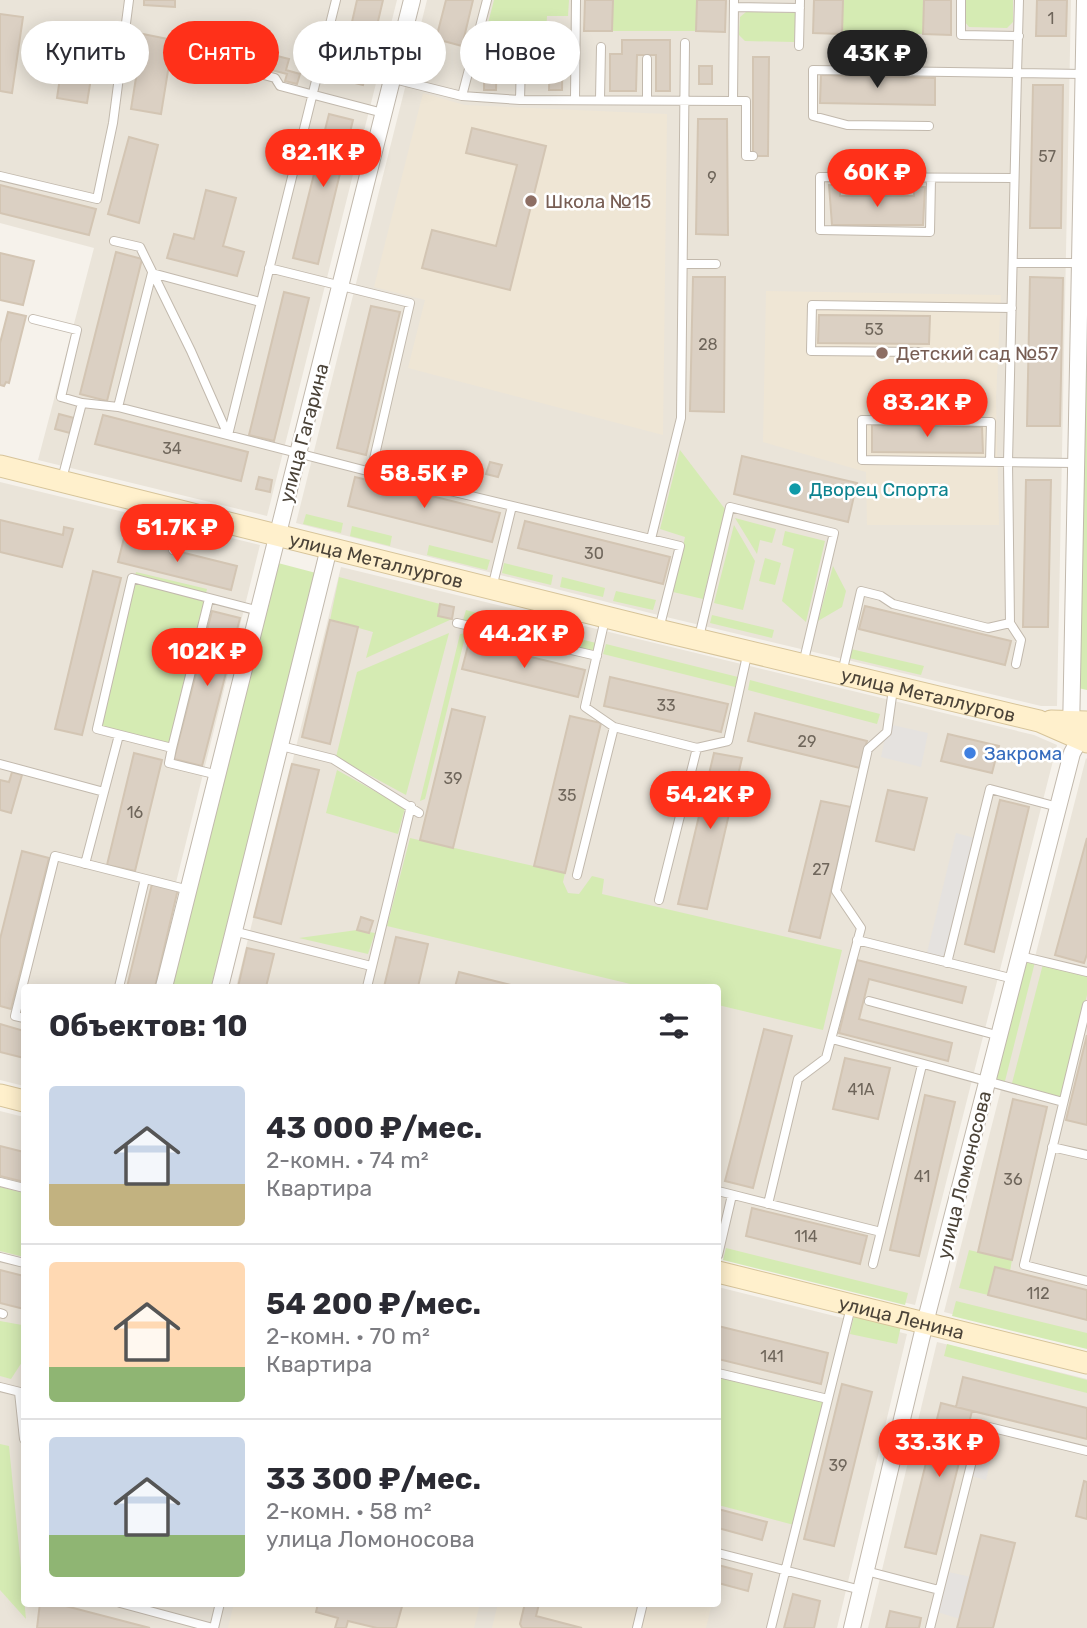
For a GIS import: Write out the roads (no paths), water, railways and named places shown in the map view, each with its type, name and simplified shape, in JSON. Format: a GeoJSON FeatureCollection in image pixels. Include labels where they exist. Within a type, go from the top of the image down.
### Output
{"type":"FeatureCollection","features":[{"type":"Feature","properties":{"kind":"street","name":"улица Гагарина"},"geometry":{"type":"LineString","coordinates":[[407,21],[412,0]]}},
{"type":"Feature","properties":{"kind":"street","name":"улица Ломоносова"},"geometry":{"type":"LineString","coordinates":[[852,1628],[926,1323],[1079,734],[1075,463],[1084,263],[1085,0]]}},
{"type":"Feature","properties":{"kind":"street","name":"улица Гагарина"},"geometry":{"type":"LineString","coordinates":[[165,984],[393,84]]}},
{"type":"Feature","properties":{"kind":"street","name":"улица Металлургов"},"geometry":{"type":"LineString","coordinates":[[0,466],[698,640],[1039,721],[1079,734]]}},
{"type":"Feature","properties":{"kind":"street"},"geometry":{"type":"LineString","coordinates":[[221,984],[330,548]]}},
{"type":"Feature","properties":{"kind":"street"},"geometry":{"type":"LineString","coordinates":[[0,1095],[21,1100]]}},
{"type":"Feature","properties":{"kind":"street","name":"улица Ленина"},"geometry":{"type":"LineString","coordinates":[[721,1273],[1087,1363]]}},
{"type":"Feature","properties":{"kind":"lane"},"geometry":{"type":"LineString","coordinates":[[0,176],[97,199],[113,123],[130,0]]}},
{"type":"Feature","properties":{"kind":"lane"},"geometry":{"type":"LineString","coordinates":[[228,435],[335,0]]}},
{"type":"Feature","properties":{"kind":"lane"},"geometry":{"type":"LineString","coordinates":[[462,96],[487,0]]}},
{"type":"Feature","properties":{"kind":"lane"},"geometry":{"type":"LineString","coordinates":[[575,99],[576,0]]}},
{"type":"Feature","properties":{"kind":"lane"},"geometry":{"type":"LineString","coordinates":[[961,0],[961,34],[1018,36]]}},
{"type":"Feature","properties":{"kind":"lane"},"geometry":{"type":"LineString","coordinates":[[1016,664],[1021,640],[1010,623],[1007,462],[1019,0]]}},
{"type":"Feature","properties":{"kind":"lane"},"geometry":{"type":"LineString","coordinates":[[733,101],[734,4],[800,4],[799,46]]}},
{"type":"Feature","properties":{"kind":"lane"},"geometry":{"type":"LineString","coordinates":[[651,539],[681,418],[685,43]]}},
{"type":"Feature","properties":{"kind":"lane"},"geometry":{"type":"LineString","coordinates":[[600,99],[601,47]]}},
{"type":"Feature","properties":{"kind":"lane"},"geometry":{"type":"LineString","coordinates":[[647,59],[647,100]]}},
{"type":"Feature","properties":{"kind":"lane"},"geometry":{"type":"LineString","coordinates":[[929,126],[847,125],[813,116],[813,70],[1083,74]]}},
{"type":"Feature","properties":{"kind":"lane"},"geometry":{"type":"LineString","coordinates":[[279,84],[385,113]]}},
{"type":"Feature","properties":{"kind":"lane"},"geometry":{"type":"LineString","coordinates":[[414,84],[462,96],[520,100],[746,101],[746,156],[753,156]]}},
{"type":"Feature","properties":{"kind":"lane"},"geometry":{"type":"LineString","coordinates":[[520,84],[520,100]]}},
{"type":"Feature","properties":{"kind":"lane"},"geometry":{"type":"LineString","coordinates":[[931,178],[930,232],[820,230],[820,177],[1014,178]]}},
{"type":"Feature","properties":{"kind":"lane"},"geometry":{"type":"LineString","coordinates":[[114,241],[139,247],[191,351],[228,435]]}},
{"type":"Feature","properties":{"kind":"lane"},"geometry":{"type":"LineString","coordinates":[[1013,263],[1084,263]]}},
{"type":"Feature","properties":{"kind":"lane"},"geometry":{"type":"LineString","coordinates":[[683,264],[716,264]]}},
{"type":"Feature","properties":{"kind":"lane"},"geometry":{"type":"LineString","coordinates":[[270,268],[410,303],[371,472]]}},
{"type":"Feature","properties":{"kind":"lane"},"geometry":{"type":"LineString","coordinates":[[152,273],[260,302]]}},
{"type":"Feature","properties":{"kind":"lane"},"geometry":{"type":"LineString","coordinates":[[118,407],[152,273]]}},
{"type":"Feature","properties":{"kind":"lane"},"geometry":{"type":"LineString","coordinates":[[921,352],[811,351],[812,305],[1012,308]]}},
{"type":"Feature","properties":{"kind":"lane"},"geometry":{"type":"LineString","coordinates":[[33,319],[77,330],[61,397],[82,403],[118,407],[371,472],[680,546],[659,630]]}},
{"type":"Feature","properties":{"kind":"lane"},"geometry":{"type":"LineString","coordinates":[[61,481],[82,403]]}},
{"type":"Feature","properties":{"kind":"lane"},"geometry":{"type":"LineString","coordinates":[[990,462],[991,422],[862,420],[862,460],[990,462],[1075,463]]}},
{"type":"Feature","properties":{"kind":"lane"},"geometry":{"type":"LineString","coordinates":[[492,589],[512,506]]}},
{"type":"Feature","properties":{"kind":"lane"},"geometry":{"type":"LineString","coordinates":[[698,640],[730,507],[834,533],[803,665]]}},
{"type":"Feature","properties":{"kind":"lane"},"geometry":{"type":"LineString","coordinates":[[173,550],[187,532],[191,513]]}},
{"type":"Feature","properties":{"kind":"lane"},"geometry":{"type":"LineString","coordinates":[[172,748],[97,729],[132,578],[259,611]]}},
{"type":"Feature","properties":{"kind":"lane"},"geometry":{"type":"LineString","coordinates":[[842,673],[860,591],[881,596],[893,604],[988,628],[1010,623]]}},
{"type":"Feature","properties":{"kind":"lane"},"geometry":{"type":"LineString","coordinates":[[209,599],[169,763],[218,775]]}},
{"type":"Feature","properties":{"kind":"lane"},"geometry":{"type":"LineString","coordinates":[[606,617],[585,706],[614,727],[696,748],[728,741],[748,651]]}},
{"type":"Feature","properties":{"kind":"lane"},"geometry":{"type":"LineString","coordinates":[[457,622],[597,656]]}},
{"type":"Feature","properties":{"kind":"lane"},"geometry":{"type":"LineString","coordinates":[[768,1204],[798,1079],[826,1058],[861,928],[836,891],[868,749],[887,732],[893,686]]}},
{"type":"Feature","properties":{"kind":"lane"},"geometry":{"type":"LineString","coordinates":[[577,876],[614,727]]}},
{"type":"Feature","properties":{"kind":"lane"},"geometry":{"type":"LineString","coordinates":[[85,864],[119,735]]}},
{"type":"Feature","properties":{"kind":"lane"},"geometry":{"type":"LineString","coordinates":[[281,746],[333,759],[419,813]]}},
{"type":"Feature","properties":{"kind":"lane"},"geometry":{"type":"LineString","coordinates":[[659,900],[696,748]]}},
{"type":"Feature","properties":{"kind":"lane"},"geometry":{"type":"LineString","coordinates":[[0,764],[104,792]]}},
{"type":"Feature","properties":{"kind":"lane"},"geometry":{"type":"LineString","coordinates":[[947,962],[990,789],[1058,807]]}},
{"type":"Feature","properties":{"kind":"lane"},"geometry":{"type":"LineString","coordinates":[[368,984],[411,806]]}},
{"type":"Feature","properties":{"kind":"lane"},"geometry":{"type":"LineString","coordinates":[[23,984],[55,856],[189,890]]}},
{"type":"Feature","properties":{"kind":"lane"},"geometry":{"type":"LineString","coordinates":[[120,984],[145,879]]}},
{"type":"Feature","properties":{"kind":"lane"},"geometry":{"type":"LineString","coordinates":[[233,931],[372,966]]}},
{"type":"Feature","properties":{"kind":"lane"},"geometry":{"type":"LineString","coordinates":[[857,940],[1014,979]]}},
{"type":"Feature","properties":{"kind":"lane"},"geometry":{"type":"LineString","coordinates":[[1020,956],[1087,972]]}},
{"type":"Feature","properties":{"kind":"lane"},"geometry":{"type":"LineString","coordinates":[[21,992],[15,1016],[21,1017]]}},
{"type":"Feature","properties":{"kind":"lane"},"geometry":{"type":"LineString","coordinates":[[869,1001],[1000,1036]]}},
{"type":"Feature","properties":{"kind":"lane"},"geometry":{"type":"LineString","coordinates":[[1087,1005],[1024,1265],[1087,1281]]}},
{"type":"Feature","properties":{"kind":"lane"},"geometry":{"type":"LineString","coordinates":[[832,1039],[988,1084],[1063,1102]]}},
{"type":"Feature","properties":{"kind":"lane"},"geometry":{"type":"LineString","coordinates":[[873,1264],[922,1065]]}},
{"type":"Feature","properties":{"kind":"lane"},"geometry":{"type":"LineString","coordinates":[[1052,1147],[1087,1156]]}},
{"type":"Feature","properties":{"kind":"lane"},"geometry":{"type":"LineString","coordinates":[[0,1182],[21,1187]]}},
{"type":"Feature","properties":{"kind":"lane"},"geometry":{"type":"LineString","coordinates":[[721,1192],[881,1232]]}},
{"type":"Feature","properties":{"kind":"lane"},"geometry":{"type":"LineString","coordinates":[[721,1242],[732,1195]]}},
{"type":"Feature","properties":{"kind":"lane"},"geometry":{"type":"LineString","coordinates":[[0,1257],[21,1262]]}},
{"type":"Feature","properties":{"kind":"lane"},"geometry":{"type":"LineString","coordinates":[[771,1628],[852,1305]]}},
{"type":"Feature","properties":{"kind":"lane"},"geometry":{"type":"LineString","coordinates":[[721,1374],[828,1399]]}},
{"type":"Feature","properties":{"kind":"lane"},"geometry":{"type":"LineString","coordinates":[[0,1387],[21,1393]]}},
{"type":"Feature","properties":{"kind":"lane"},"geometry":{"type":"LineString","coordinates":[[930,1628],[981,1425],[1087,1451]]}},
{"type":"Feature","properties":{"kind":"lane"},"geometry":{"type":"LineString","coordinates":[[721,1554],[861,1590]]}},
{"type":"Feature","properties":{"kind":"lane"},"geometry":{"type":"LineString","coordinates":[[866,1571],[939,1590]]}},
{"type":"Feature","properties":{"kind":"lane"},"geometry":{"type":"LineString","coordinates":[[135,1607],[213,1628],[219,1607]]}},
{"type":"Feature","properties":{"kind":"lane"},"geometry":{"type":"LineString","coordinates":[[637,1628],[642,1607]]}},
{"type":"Feature","properties":{"kind":"place","name":"Школа №15"},"geometry":{"type":"Point","coordinates":[531,201]}},
{"type":"Feature","properties":{"kind":"place","name":"Детский сад №57"},"geometry":{"type":"Point","coordinates":[882,353]}},
{"type":"Feature","properties":{"kind":"place","name":"Дворец Спорта"},"geometry":{"type":"Point","coordinates":[795,489]}},
{"type":"Feature","properties":{"kind":"place","name":"Закрома"},"geometry":{"type":"Point","coordinates":[970,753]}}]}
